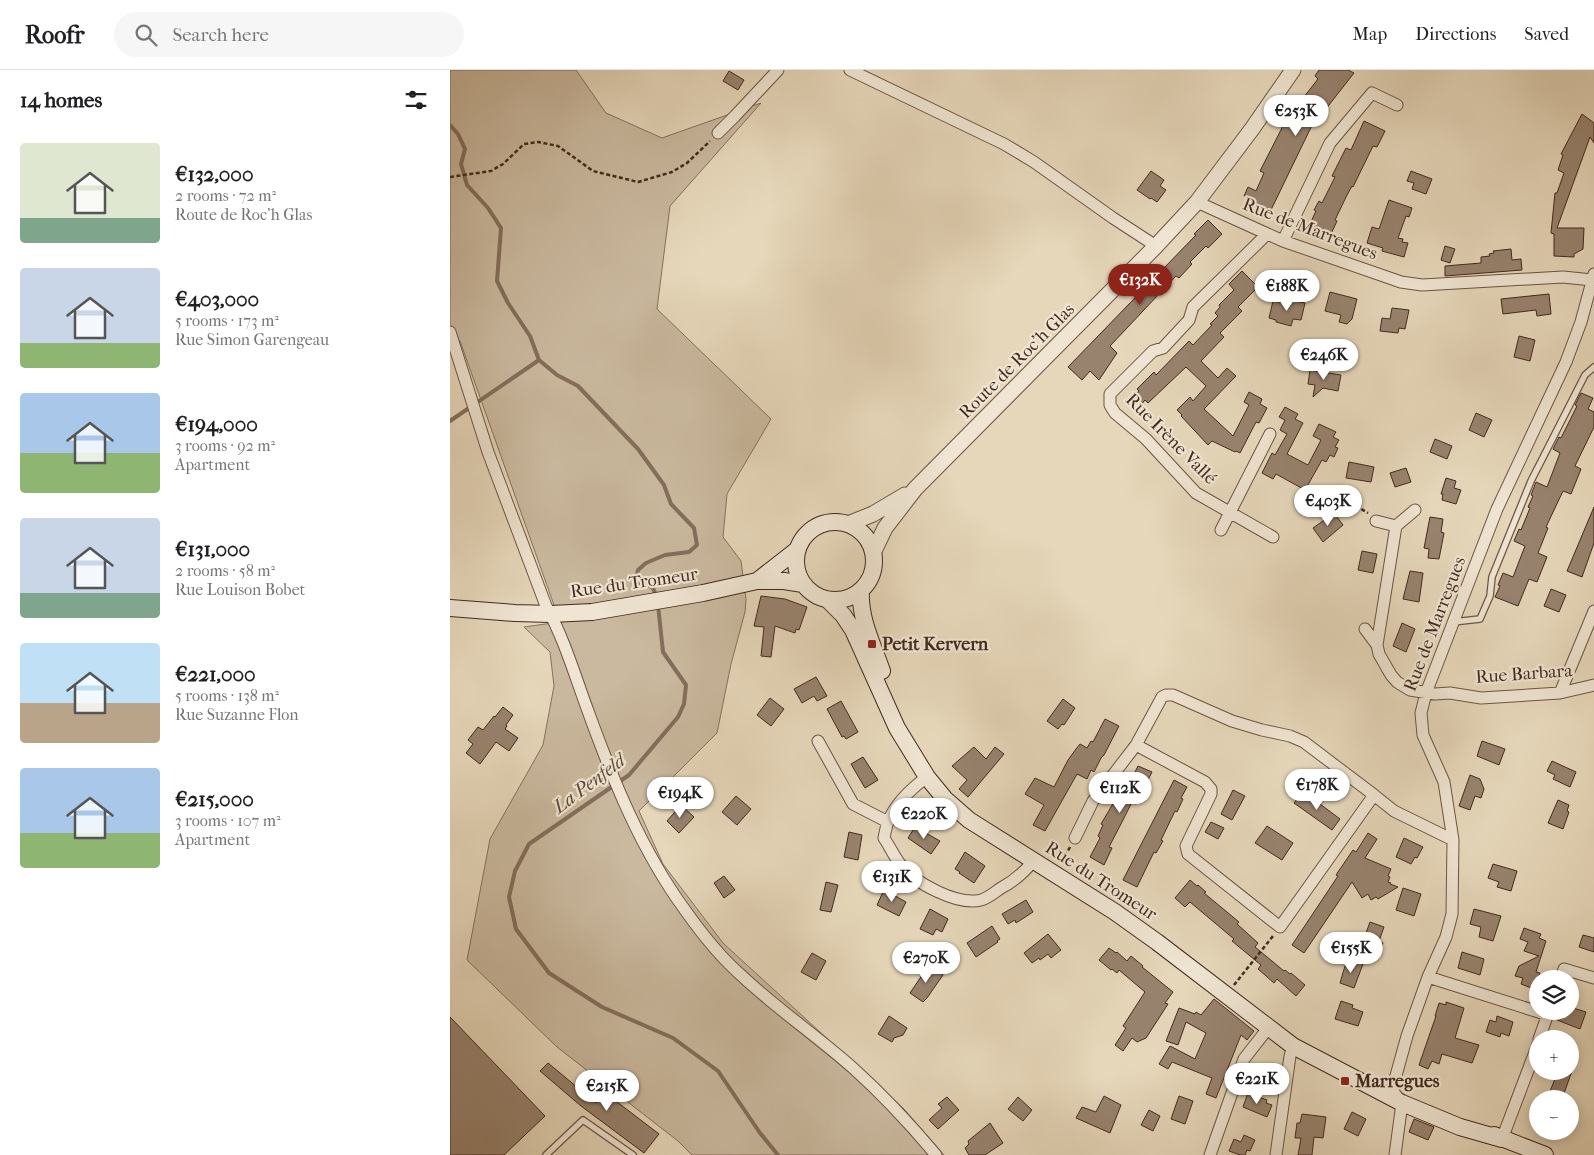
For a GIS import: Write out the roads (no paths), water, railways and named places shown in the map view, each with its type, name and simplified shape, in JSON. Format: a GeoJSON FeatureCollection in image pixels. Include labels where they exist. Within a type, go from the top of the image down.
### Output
{"type":"FeatureCollection","features":[{"type":"Feature","properties":{"kind":"main road"},"geometry":{"type":"LineString","coordinates":[[828,522],[848,524],[864,535],[870,544],[873,553],[873,566],[869,579],[861,590],[848,597],[834,600],[818,596],[803,584],[796,567],[798,549],[806,535],[818,526],[828,522]]}},
{"type":"Feature","properties":{"kind":"main road","name":"Rue du Tromeur"},"geometry":{"type":"LineString","coordinates":[[757,581],[798,549]]}},
{"type":"Feature","properties":{"kind":"main road","name":"Rue du Tromeur"},"geometry":{"type":"LineString","coordinates":[[450,608],[550,614],[592,612],[703,593],[757,581],[784,581],[803,584]]}},
{"type":"Feature","properties":{"kind":"main road","name":"Rue du Tromeur"},"geometry":{"type":"LineString","coordinates":[[861,590],[860,598],[865,624],[923,770]]}},
{"type":"Feature","properties":{"kind":"main road","name":"Rue du Tromeur"},"geometry":{"type":"LineString","coordinates":[[827,599],[843,615],[853,630],[897,728],[923,770],[945,799],[969,820],[1115,912],[1293,1046],[1402,1103],[1460,1127],[1502,1139]]}},
{"type":"Feature","properties":{"kind":"main road","name":"Rue du Tromeur"},"geometry":{"type":"LineString","coordinates":[[450,617],[515,613]]}},
{"type":"Feature","properties":{"kind":"main road","name":"Rue du Tromeur"},"geometry":{"type":"LineString","coordinates":[[1269,1027],[1392,1090],[1502,1139],[1546,1155]]}},
{"type":"Feature","properties":{"kind":"street"},"geometry":{"type":"LineString","coordinates":[[718,133],[778,70]]}},
{"type":"Feature","properties":{"kind":"street"},"geometry":{"type":"LineString","coordinates":[[850,70],[1004,144],[1034,162],[1156,246]]}},
{"type":"Feature","properties":{"kind":"street","name":"Route de Roc'h Glas"},"geometry":{"type":"LineString","coordinates":[[873,553],[884,528],[915,489],[1156,246],[1197,202],[1252,130],[1292,70]]}},
{"type":"Feature","properties":{"kind":"street"},"geometry":{"type":"LineString","coordinates":[[1283,241],[1330,143],[1372,93],[1397,105]]}},
{"type":"Feature","properties":{"kind":"street","name":"Rue de Marregues"},"geometry":{"type":"LineString","coordinates":[[1197,202],[1283,241],[1401,282],[1422,285],[1563,278],[1593,279],[1581,322],[1566,362],[1497,509],[1426,693],[1421,713],[1423,735],[1444,782],[1453,840],[1452,914],[1446,937],[1428,977],[1407,1036],[1392,1090]]}},
{"type":"Feature","properties":{"kind":"street","name":"Rue Irène Vallé"},"geometry":{"type":"LineString","coordinates":[[1267,234],[1193,307],[1189,320],[1163,348],[1153,351],[1110,394],[1110,405],[1115,413],[1146,439],[1196,493],[1273,537]]}},
{"type":"Feature","properties":{"kind":"street"},"geometry":{"type":"LineString","coordinates":[[450,332],[488,452],[546,606],[556,624],[597,736],[626,805],[638,833],[657,868],[684,909],[712,945],[740,975],[859,1073],[904,1118],[936,1155]]}},
{"type":"Feature","properties":{"kind":"street","name":"Rue Irène Vallé"},"geometry":{"type":"LineString","coordinates":[[1221,530],[1270,434]]}},
{"type":"Feature","properties":{"kind":"street","name":"Route de Roc'h Glas"},"geometry":{"type":"LineString","coordinates":[[848,524],[873,514],[915,489]]}},
{"type":"Feature","properties":{"kind":"street"},"geometry":{"type":"LineString","coordinates":[[1376,645],[1396,526],[1415,510]]}},
{"type":"Feature","properties":{"kind":"street"},"geometry":{"type":"LineString","coordinates":[[1376,521],[1396,526]]}},
{"type":"Feature","properties":{"kind":"street"},"geometry":{"type":"LineString","coordinates":[[1560,693],[1594,611]]}},
{"type":"Feature","properties":{"kind":"street","name":"Rue Barbara"},"geometry":{"type":"LineString","coordinates":[[1365,628],[1376,645],[1391,676],[1410,690],[1481,698],[1560,693],[1594,685]]}},
{"type":"Feature","properties":{"kind":"street"},"geometry":{"type":"LineString","coordinates":[[1075,838],[1093,801],[1136,745],[1162,697],[1173,695],[1232,721],[1290,736],[1304,742],[1394,811],[1453,840]]}},
{"type":"Feature","properties":{"kind":"street"},"geometry":{"type":"LineString","coordinates":[[818,741],[853,804],[888,822]]}},
{"type":"Feature","properties":{"kind":"street"},"geometry":{"type":"LineString","coordinates":[[1136,745],[1205,782],[1211,794],[1186,846],[1188,854],[1280,927],[1374,795]]}},
{"type":"Feature","properties":{"kind":"street"},"geometry":{"type":"LineString","coordinates":[[923,770],[915,785],[899,803],[888,822],[884,838],[901,866],[917,879],[942,894],[964,901],[982,900],[1015,880],[1027,870],[1033,861]]}},
{"type":"Feature","properties":{"kind":"street"},"geometry":{"type":"LineString","coordinates":[[1579,974],[1594,978]]}},
{"type":"Feature","properties":{"kind":"street"},"geometry":{"type":"LineString","coordinates":[[1428,977],[1529,1007]]}},
{"type":"Feature","properties":{"kind":"street"},"geometry":{"type":"LineString","coordinates":[[1210,1155],[1244,1059],[1269,1027]]}},
{"type":"Feature","properties":{"kind":"street"},"geometry":{"type":"LineString","coordinates":[[1276,1155],[1293,1046]]}},
{"type":"Feature","properties":{"kind":"street"},"geometry":{"type":"LineString","coordinates":[[1502,1139],[1529,1068]]}},
{"type":"Feature","properties":{"kind":"street"},"geometry":{"type":"LineString","coordinates":[[1392,1090],[1402,1103],[1395,1155]]}},
{"type":"Feature","properties":{"kind":"lane"},"geometry":{"type":"LineString","coordinates":[[1454,622],[1480,619],[1490,596],[1492,578],[1531,481],[1586,375],[1594,367]]}},
{"type":"Feature","properties":{"kind":"lane"},"geometry":{"type":"LineString","coordinates":[[546,1155],[583,1120],[633,1155]]}},
{"type":"Feature","properties":{"kind":"waterway","name":"La Penfeld"},"geometry":{"type":"LineString","coordinates":[[450,125],[458,134],[465,149],[461,164],[467,185],[488,208],[501,228],[497,281],[508,303],[530,336],[539,360],[557,375],[578,386],[638,449],[664,485],[671,504],[694,528],[697,545],[689,552],[665,555],[646,563],[638,570],[636,579],[640,583],[652,588],[656,596]]}},
{"type":"Feature","properties":{"kind":"waterway"},"geometry":{"type":"LineString","coordinates":[[450,421],[539,360]]}},
{"type":"Feature","properties":{"kind":"waterway","name":"La Penfeld"},"geometry":{"type":"LineString","coordinates":[[658,605],[663,652],[686,685],[684,704],[678,717],[629,775],[529,844],[515,871],[509,897],[516,929],[549,973],[602,1007],[673,1038],[718,1071],[760,1133],[778,1155]]}},
{"type":"Feature","properties":{"kind":"place","name":"Petit Kervern"},"geometry":{"type":"Point","coordinates":[872,644]}},
{"type":"Feature","properties":{"kind":"place","name":"Marregues"},"geometry":{"type":"Point","coordinates":[1345,1081]}}]}
